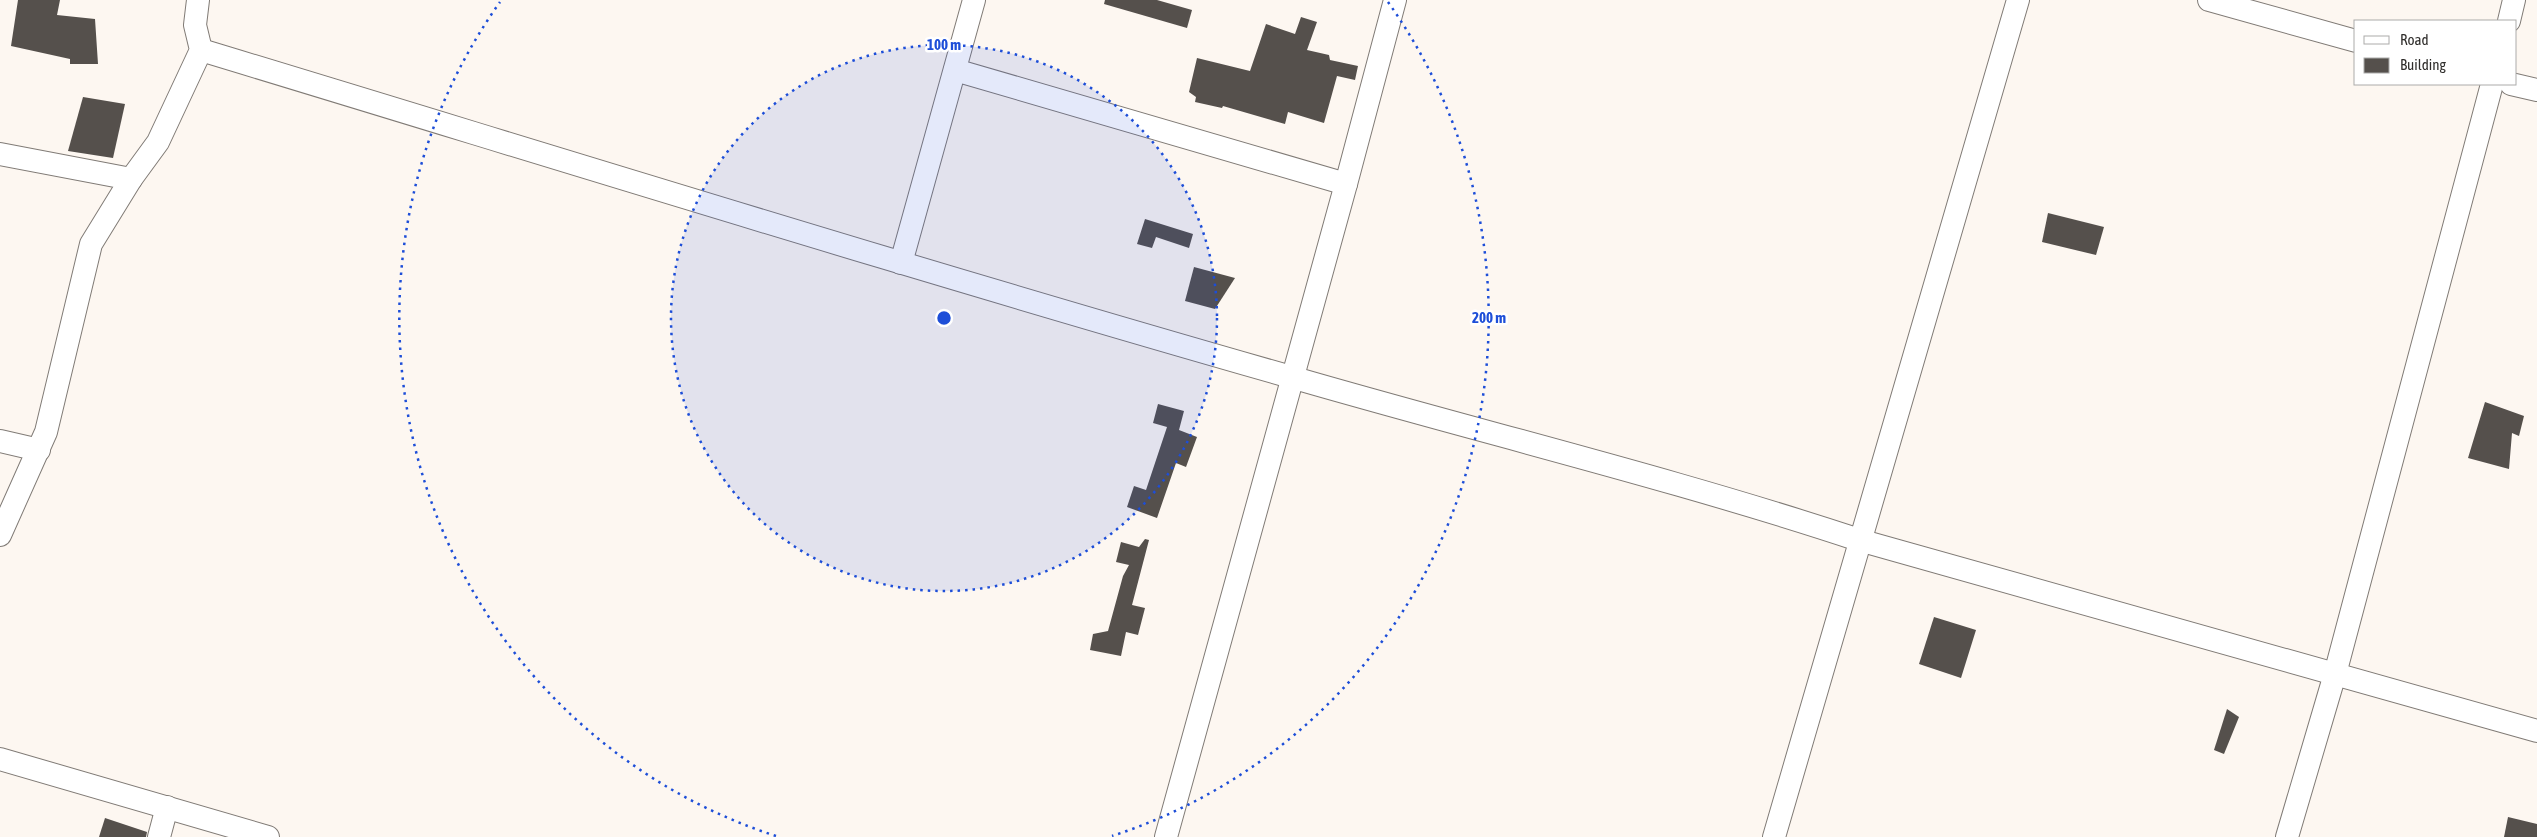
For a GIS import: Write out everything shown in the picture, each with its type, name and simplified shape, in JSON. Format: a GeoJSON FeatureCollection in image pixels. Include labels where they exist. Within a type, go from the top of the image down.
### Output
{"type":"FeatureCollection","features":[{"type":"Feature","properties":{"kind":"street"},"geometry":{"type":"LineString","coordinates":[[901,263],[974,0]]}},
{"type":"Feature","properties":{"kind":"street"},"geometry":{"type":"LineString","coordinates":[[1166,837],[1395,0]]}},
{"type":"Feature","properties":{"kind":"street"},"geometry":{"type":"LineString","coordinates":[[1774,837],[1859,540],[2018,0]]}},
{"type":"Feature","properties":{"kind":"street"},"geometry":{"type":"LineString","coordinates":[[2209,0],[2354,40]]}},
{"type":"Feature","properties":{"kind":"street"},"geometry":{"type":"LineString","coordinates":[[2509,20],[2514,0]]}},
{"type":"Feature","properties":{"kind":"street"},"geometry":{"type":"LineString","coordinates":[[0,535],[46,432],[91,244],[131,180],[158,142],[201,50],[195,26],[192,1]]}},
{"type":"Feature","properties":{"kind":"street"},"geometry":{"type":"LineString","coordinates":[[201,50],[901,263],[1291,378],[1768,510],[1859,540],[2537,731]]}},
{"type":"Feature","properties":{"kind":"street"},"geometry":{"type":"LineString","coordinates":[[955,70],[1346,184]]}},
{"type":"Feature","properties":{"kind":"street"},"geometry":{"type":"LineString","coordinates":[[2287,837],[2335,674],[2492,85]]}},
{"type":"Feature","properties":{"kind":"street"},"geometry":{"type":"LineString","coordinates":[[2515,85],[2537,90]]}},
{"type":"Feature","properties":{"kind":"street"},"geometry":{"type":"LineString","coordinates":[[0,154],[131,180]]}},
{"type":"Feature","properties":{"kind":"street"},"geometry":{"type":"LineString","coordinates":[[0,441],[39,450]]}},
{"type":"Feature","properties":{"kind":"street"},"geometry":{"type":"LineString","coordinates":[[0,759],[268,837]]}},
{"type":"Feature","properties":{"kind":"street"},"geometry":{"type":"LineString","coordinates":[[160,837],[167,807]]}},
{"type":"Feature","properties":{"kind":"building"},"geometry":{"type":"Polygon","coordinates":[[[18,0],[60,0],[57,15],[95,19],[98,64],[70,64],[70,59],[11,46],[18,0]]]}},
{"type":"Feature","properties":{"kind":"building"},"geometry":{"type":"Polygon","coordinates":[[[1105,0],[1157,0],[1192,10],[1187,28],[1104,4],[1105,0]]]}},
{"type":"Feature","properties":{"kind":"building"},"geometry":{"type":"Polygon","coordinates":[[[1301,17],[1317,22],[1307,50],[1329,55],[1330,60],[1358,66],[1355,80],[1337,76],[1324,123],[1288,112],[1285,124],[1223,106],[1222,108],[1195,102],[1196,97],[1189,92],[1197,58],[1250,71],[1266,24],[1295,34],[1301,17]]]}},
{"type":"Feature","properties":{"kind":"building"},"geometry":{"type":"Polygon","coordinates":[[[83,97],[125,104],[113,158],[68,151],[83,97]]]}},
{"type":"Feature","properties":{"kind":"building"},"geometry":{"type":"Polygon","coordinates":[[[2048,213],[2104,227],[2096,255],[2042,242],[2048,213]]]}},
{"type":"Feature","properties":{"kind":"building"},"geometry":{"type":"Polygon","coordinates":[[[1145,219],[1193,234],[1189,248],[1156,237],[1152,248],[1137,244],[1145,219]]]}},
{"type":"Feature","properties":{"kind":"building"},"geometry":{"type":"Polygon","coordinates":[[[1194,267],[1235,278],[1215,309],[1185,301],[1194,267]]]}},
{"type":"Feature","properties":{"kind":"building"},"geometry":{"type":"Polygon","coordinates":[[[2485,402],[2524,416],[2519,436],[2512,433],[2509,469],[2468,458],[2485,402]]]}},
{"type":"Feature","properties":{"kind":"building"},"geometry":{"type":"Polygon","coordinates":[[[1158,404],[1184,411],[1179,430],[1197,437],[1186,467],[1176,463],[1157,518],[1127,507],[1134,486],[1146,490],[1167,427],[1153,423],[1158,404]]]}},
{"type":"Feature","properties":{"kind":"building"},"geometry":{"type":"Polygon","coordinates":[[[1145,539],[1149,540],[1132,605],[1145,608],[1138,635],[1126,632],[1121,656],[1090,650],[1093,634],[1108,631],[1123,576],[1129,565],[1116,562],[1121,542],[1139,547],[1145,539]]]}},
{"type":"Feature","properties":{"kind":"building"},"geometry":{"type":"Polygon","coordinates":[[[1934,617],[1976,630],[1961,678],[1919,664],[1934,617]]]}},
{"type":"Feature","properties":{"kind":"building"},"geometry":{"type":"Polygon","coordinates":[[[2227,709],[2239,717],[2224,754],[2214,750],[2227,709]]]}},
{"type":"Feature","properties":{"kind":"building"},"geometry":{"type":"Polygon","coordinates":[[[2508,817],[2537,824],[2537,837],[2504,837],[2508,817]]]}},
{"type":"Feature","properties":{"kind":"building"},"geometry":{"type":"Polygon","coordinates":[[[105,818],[147,832],[146,837],[99,837],[105,818]]]}}]}
